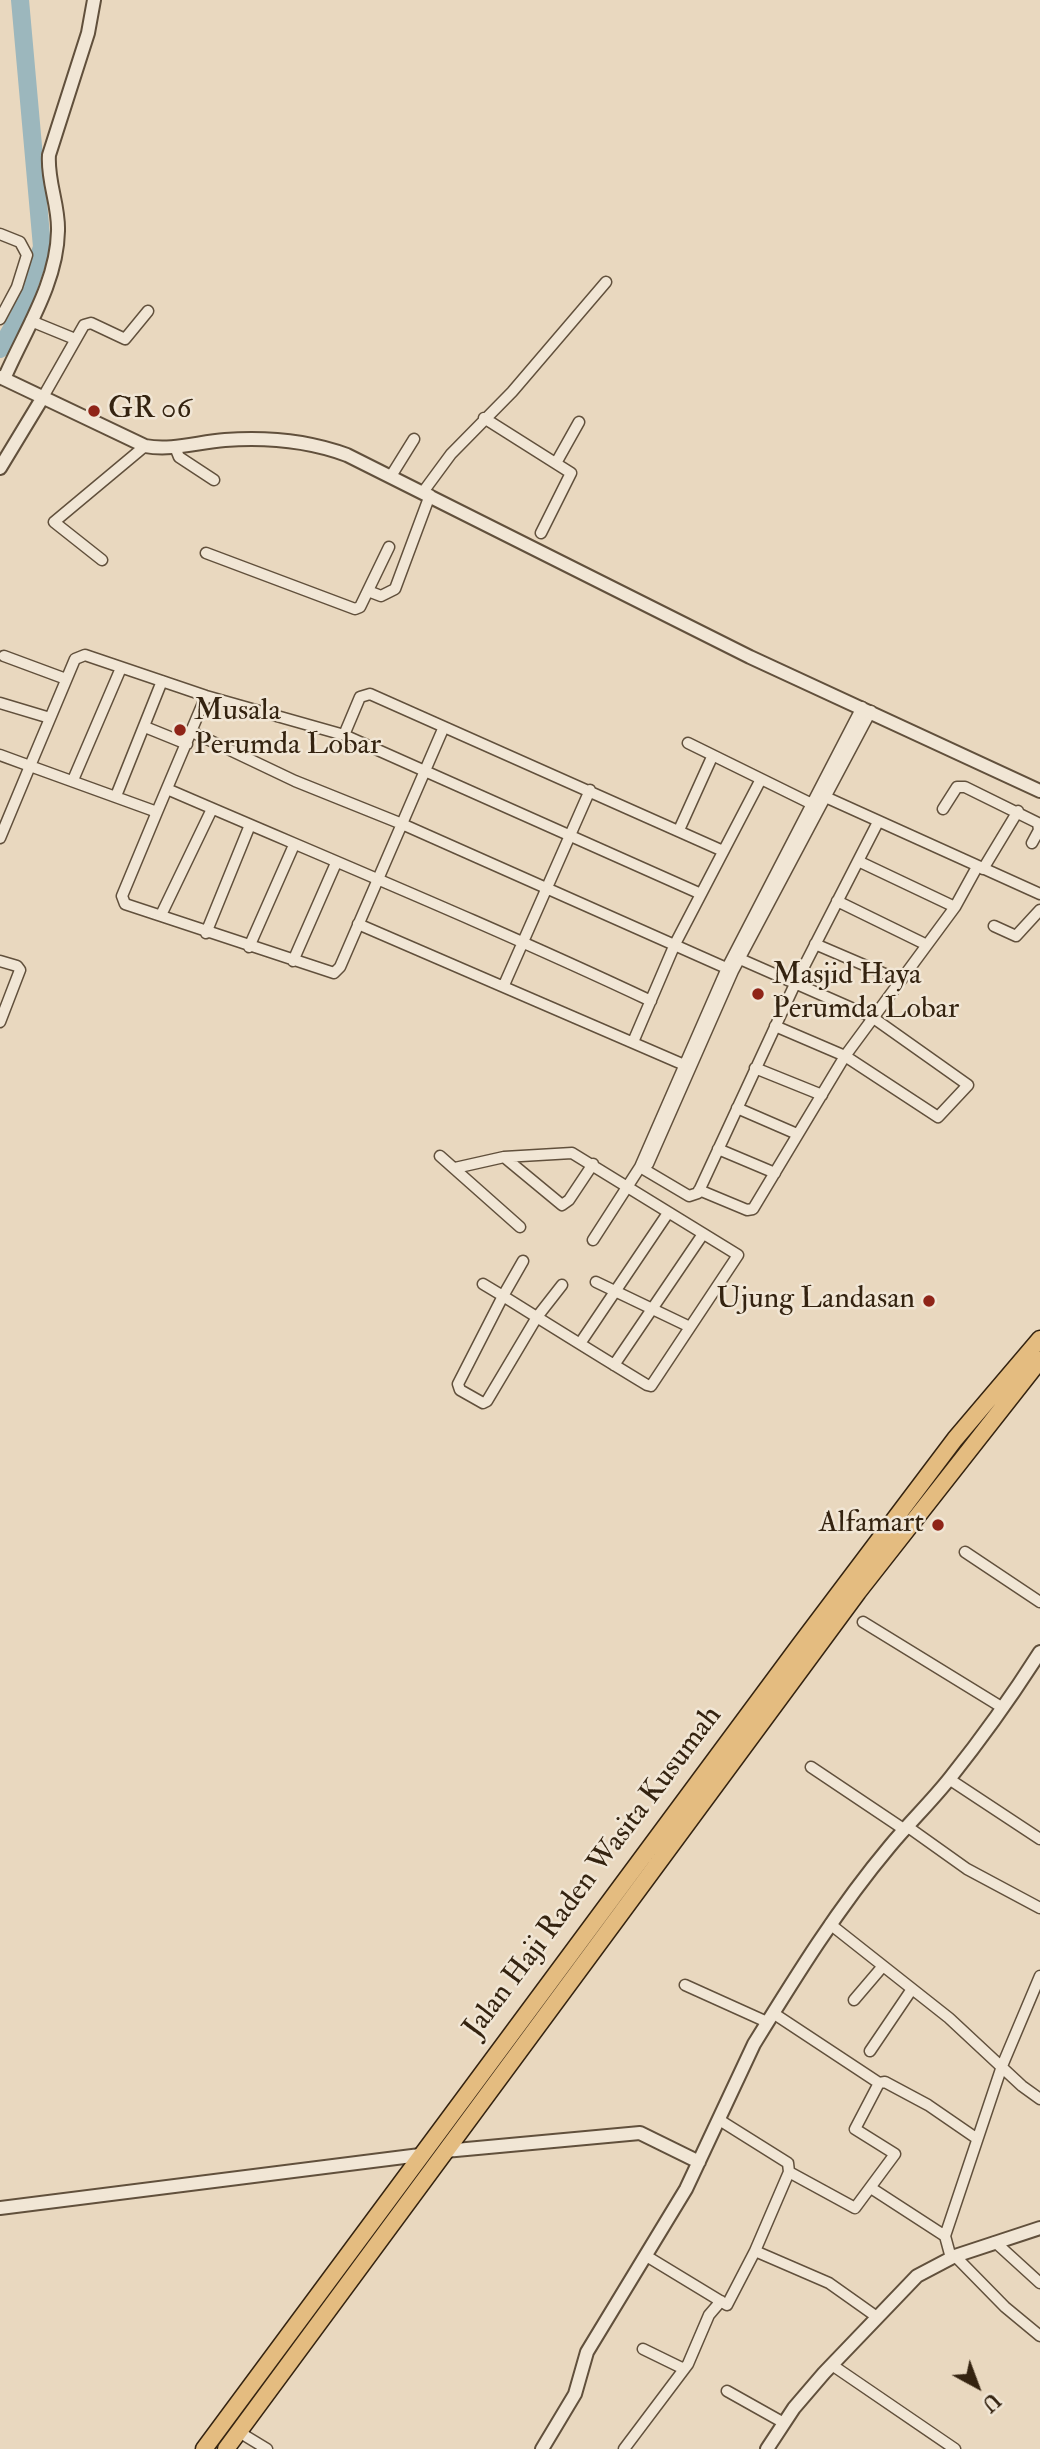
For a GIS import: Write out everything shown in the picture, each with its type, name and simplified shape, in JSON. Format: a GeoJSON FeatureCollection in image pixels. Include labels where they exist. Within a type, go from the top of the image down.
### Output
{"type":"FeatureCollection","features":[{"type":"Feature","properties":{"kind":"highway","name":"Jalan Haji Raden Wasita Kusumah"},"geometry":{"type":"LineString","coordinates":[[204,2449],[461,2098],[1040,1339]]}},
{"type":"Feature","properties":{"kind":"highway","name":"Jalan Haji Raden Wasita Kusumah"},"geometry":{"type":"LineString","coordinates":[[226,2449],[961,1444],[1040,1360]]}},
{"type":"Feature","properties":{"kind":"highway"},"geometry":{"type":"LineString","coordinates":[[461,2098],[475,2108]]}},
{"type":"Feature","properties":{"kind":"street"},"geometry":{"type":"LineString","coordinates":[[94,0],[88,33],[49,155],[58,241],[49,278],[2,378],[145,446],[174,447],[226,440],[306,443],[347,455],[750,657],[1040,791]]}},
{"type":"Feature","properties":{"kind":"street"},"geometry":{"type":"LineString","coordinates":[[0,234],[20,242],[27,254],[17,287],[0,319]]}},
{"type":"Feature","properties":{"kind":"street"},"geometry":{"type":"LineString","coordinates":[[368,591],[381,596],[395,589],[426,494],[484,418],[512,392],[606,282]]}},
{"type":"Feature","properties":{"kind":"street"},"geometry":{"type":"LineString","coordinates":[[0,468],[47,400],[83,325],[91,323],[125,340],[148,311]]}},
{"type":"Feature","properties":{"kind":"street"},"geometry":{"type":"LineString","coordinates":[[31,321],[75,339]]}},
{"type":"Feature","properties":{"kind":"street"},"geometry":{"type":"LineString","coordinates":[[484,418],[569,472],[571,477],[541,533]]}},
{"type":"Feature","properties":{"kind":"street"},"geometry":{"type":"LineString","coordinates":[[556,463],[579,422]]}},
{"type":"Feature","properties":{"kind":"street"},"geometry":{"type":"LineString","coordinates":[[391,476],[414,439]]}},
{"type":"Feature","properties":{"kind":"street"},"geometry":{"type":"LineString","coordinates":[[102,560],[54,522],[145,446]]}},
{"type":"Feature","properties":{"kind":"street"},"geometry":{"type":"LineString","coordinates":[[174,447],[179,457],[214,480]]}},
{"type":"Feature","properties":{"kind":"street"},"geometry":{"type":"LineString","coordinates":[[206,553],[355,609],[360,607],[389,547]]}},
{"type":"Feature","properties":{"kind":"street"},"geometry":{"type":"LineString","coordinates":[[0,838],[66,679],[75,659],[82,655],[206,696],[344,735],[701,894]]}},
{"type":"Feature","properties":{"kind":"street"},"geometry":{"type":"LineString","coordinates":[[4,656],[66,679]]}},
{"type":"Feature","properties":{"kind":"street"},"geometry":{"type":"LineString","coordinates":[[73,780],[121,668]]}},
{"type":"Feature","properties":{"kind":"street"},"geometry":{"type":"LineString","coordinates":[[116,796],[162,681]]}},
{"type":"Feature","properties":{"kind":"street"},"geometry":{"type":"LineString","coordinates":[[344,735],[360,697],[367,694],[590,790],[723,851]]}},
{"type":"Feature","properties":{"kind":"street"},"geometry":{"type":"LineString","coordinates":[[206,696],[122,898],[125,904],[330,973],[336,972],[358,925],[443,729]]}},
{"type":"Feature","properties":{"kind":"street"},"geometry":{"type":"LineString","coordinates":[[0,703],[50,718]]}},
{"type":"Feature","properties":{"kind":"street"},"geometry":{"type":"LineString","coordinates":[[730,970],[740,959],[866,709]]}},
{"type":"Feature","properties":{"kind":"street"},"geometry":{"type":"LineString","coordinates":[[145,727],[187,744]]}},
{"type":"Feature","properties":{"kind":"street"},"geometry":{"type":"LineString","coordinates":[[192,732],[295,780],[402,824],[730,970]]}},
{"type":"Feature","properties":{"kind":"street"},"geometry":{"type":"LineString","coordinates":[[688,743],[760,781],[816,806]]}},
{"type":"Feature","properties":{"kind":"street"},"geometry":{"type":"LineString","coordinates":[[0,755],[157,812]]}},
{"type":"Feature","properties":{"kind":"street"},"geometry":{"type":"LineString","coordinates":[[679,830],[712,757]]}},
{"type":"Feature","properties":{"kind":"street"},"geometry":{"type":"LineString","coordinates":[[633,1042],[675,944],[760,781]]}},
{"type":"Feature","properties":{"kind":"street"},"geometry":{"type":"LineString","coordinates":[[943,809],[957,787],[962,786],[1018,811],[1039,824],[1032,843]]}},
{"type":"Feature","properties":{"kind":"street"},"geometry":{"type":"LineString","coordinates":[[167,789],[376,881],[523,940],[651,1001]]}},
{"type":"Feature","properties":{"kind":"street"},"geometry":{"type":"LineString","coordinates":[[504,985],[590,790]]}},
{"type":"Feature","properties":{"kind":"street"},"geometry":{"type":"LineString","coordinates":[[821,795],[1040,894]]}},
{"type":"Feature","properties":{"kind":"street"},"geometry":{"type":"LineString","coordinates":[[593,1240],[643,1168],[730,970],[816,806]]}},
{"type":"Feature","properties":{"kind":"street"},"geometry":{"type":"LineString","coordinates":[[161,915],[212,809]]}},
{"type":"Feature","properties":{"kind":"street"},"geometry":{"type":"LineString","coordinates":[[699,1190],[750,1211],[845,1056],[955,907],[1018,811]]}},
{"type":"Feature","properties":{"kind":"street"},"geometry":{"type":"LineString","coordinates":[[643,1168],[689,1196],[694,1197],[699,1190],[794,984],[878,822]]}},
{"type":"Feature","properties":{"kind":"street"},"geometry":{"type":"LineString","coordinates":[[206,933],[250,825]]}},
{"type":"Feature","properties":{"kind":"street"},"geometry":{"type":"LineString","coordinates":[[249,947],[294,845]]}},
{"type":"Feature","properties":{"kind":"street"},"geometry":{"type":"LineString","coordinates":[[858,861],[955,907]]}},
{"type":"Feature","properties":{"kind":"street"},"geometry":{"type":"LineString","coordinates":[[293,961],[335,863]]}},
{"type":"Feature","properties":{"kind":"street"},"geometry":{"type":"LineString","coordinates":[[837,901],[927,945]]}},
{"type":"Feature","properties":{"kind":"street"},"geometry":{"type":"LineString","coordinates":[[994,926],[1016,936],[1040,910]]}},
{"type":"Feature","properties":{"kind":"street"},"geometry":{"type":"LineString","coordinates":[[358,925],[504,985],[687,1067]]}},
{"type":"Feature","properties":{"kind":"street"},"geometry":{"type":"LineString","coordinates":[[815,944],[899,980]]}},
{"type":"Feature","properties":{"kind":"street"},"geometry":{"type":"LineString","coordinates":[[740,959],[872,1017],[967,1083],[942,1116],[938,1117],[845,1056],[775,1026]]}},
{"type":"Feature","properties":{"kind":"street"},"geometry":{"type":"LineString","coordinates":[[0,961],[17,966],[20,970],[0,1022]]}},
{"type":"Feature","properties":{"kind":"street"},"geometry":{"type":"LineString","coordinates":[[755,1068],[822,1095]]}},
{"type":"Feature","properties":{"kind":"street"},"geometry":{"type":"LineString","coordinates":[[737,1108],[797,1133]]}},
{"type":"Feature","properties":{"kind":"street"},"geometry":{"type":"LineString","coordinates":[[718,1149],[775,1173]]}},
{"type":"Feature","properties":{"kind":"street"},"geometry":{"type":"LineString","coordinates":[[455,1168],[504,1157],[568,1152],[593,1164],[738,1254],[737,1260],[657,1380],[647,1385],[483,1284]]}},
{"type":"Feature","properties":{"kind":"street"},"geometry":{"type":"LineString","coordinates":[[440,1156],[520,1227]]}},
{"type":"Feature","properties":{"kind":"street"},"geometry":{"type":"LineString","coordinates":[[504,1157],[562,1205],[569,1200],[593,1164]]}},
{"type":"Feature","properties":{"kind":"street"},"geometry":{"type":"LineString","coordinates":[[581,1342],[668,1213]]}},
{"type":"Feature","properties":{"kind":"street"},"geometry":{"type":"LineString","coordinates":[[614,1365],[704,1234]]}},
{"type":"Feature","properties":{"kind":"street"},"geometry":{"type":"LineString","coordinates":[[523,1261],[469,1358],[458,1384],[460,1390],[483,1403],[487,1401],[537,1317],[562,1285]]}},
{"type":"Feature","properties":{"kind":"street"},"geometry":{"type":"LineString","coordinates":[[596,1282],[690,1328]]}},
{"type":"Feature","properties":{"kind":"street"},"geometry":{"type":"LineString","coordinates":[[965,1552],[1040,1602]]}},
{"type":"Feature","properties":{"kind":"street"},"geometry":{"type":"LineString","coordinates":[[863,1622],[1003,1708]]}},
{"type":"Feature","properties":{"kind":"street"},"geometry":{"type":"LineString","coordinates":[[541,2449],[575,2394],[587,2352],[648,2257],[721,2121],[754,2044],[770,2018],[830,1924],[950,1779],[1003,1708],[1040,1652]]}},
{"type":"Feature","properties":{"kind":"street"},"geometry":{"type":"LineString","coordinates":[[811,1767],[967,1869],[1040,1908]]}},
{"type":"Feature","properties":{"kind":"street"},"geometry":{"type":"LineString","coordinates":[[950,1779],[1040,1839]]}},
{"type":"Feature","properties":{"kind":"street"},"geometry":{"type":"LineString","coordinates":[[830,1924],[912,1989],[1040,2099]]}},
{"type":"Feature","properties":{"kind":"street"},"geometry":{"type":"LineString","coordinates":[[854,2000],[883,1966]]}},
{"type":"Feature","properties":{"kind":"street"},"geometry":{"type":"LineString","coordinates":[[945,2236],[1002,2066],[1039,1981]]}},
{"type":"Feature","properties":{"kind":"street"},"geometry":{"type":"LineString","coordinates":[[685,1985],[770,2018],[879,2082],[885,2082],[928,2105],[976,2138]]}},
{"type":"Feature","properties":{"kind":"street"},"geometry":{"type":"LineString","coordinates":[[870,2051],[912,1989]]}},
{"type":"Feature","properties":{"kind":"street"},"geometry":{"type":"LineString","coordinates":[[789,2172],[855,2208],[895,2153],[855,2129],[879,2082]]}},
{"type":"Feature","properties":{"kind":"street"},"geometry":{"type":"LineString","coordinates":[[648,2257],[728,2305],[789,2172],[788,2163],[721,2121]]}},
{"type":"Feature","properties":{"kind":"street"},"geometry":{"type":"LineString","coordinates":[[444,2151],[640,2133],[649,2134],[699,2162]]}},
{"type":"Feature","properties":{"kind":"street"},"geometry":{"type":"LineString","coordinates":[[0,2208],[420,2155]]}},
{"type":"Feature","properties":{"kind":"street"},"geometry":{"type":"LineString","coordinates":[[871,2188],[945,2236],[953,2257],[1040,2336]]}},
{"type":"Feature","properties":{"kind":"street"},"geometry":{"type":"LineString","coordinates":[[769,2448],[784,2423],[832,2365],[917,2276],[953,2257],[1040,2228]]}},
{"type":"Feature","properties":{"kind":"street"},"geometry":{"type":"LineString","coordinates":[[995,2242],[1040,2283]]}},
{"type":"Feature","properties":{"kind":"street"},"geometry":{"type":"LineString","coordinates":[[755,2250],[829,2283],[877,2317]]}},
{"type":"Feature","properties":{"kind":"street"},"geometry":{"type":"LineString","coordinates":[[624,2449],[684,2369],[697,2348],[709,2315],[722,2301]]}},
{"type":"Feature","properties":{"kind":"street"},"geometry":{"type":"LineString","coordinates":[[642,2349],[684,2369]]}},
{"type":"Feature","properties":{"kind":"street"},"geometry":{"type":"LineString","coordinates":[[832,2365],[955,2449]]}},
{"type":"Feature","properties":{"kind":"street"},"geometry":{"type":"LineString","coordinates":[[727,2391],[784,2423]]}},
{"type":"Feature","properties":{"kind":"street"},"geometry":{"type":"LineString","coordinates":[[239,2432],[267,2449]]}},
{"type":"Feature","properties":{"kind":"waterway"},"geometry":{"type":"LineString","coordinates":[[0,349],[19,316],[42,247],[20,0]]}},
{"type":"Feature","properties":{"kind":"place","name":"GR 06"},"geometry":{"type":"Point","coordinates":[94,411]}},
{"type":"Feature","properties":{"kind":"place","name":"Musala Perumda Lobar"},"geometry":{"type":"Point","coordinates":[180,730]}},
{"type":"Feature","properties":{"kind":"place","name":"Masjid Haya Perumda Lobar"},"geometry":{"type":"Point","coordinates":[758,994]}},
{"type":"Feature","properties":{"kind":"place","name":"Ujung Landasan"},"geometry":{"type":"Point","coordinates":[929,1301]}},
{"type":"Feature","properties":{"kind":"place","name":"Alfamart"},"geometry":{"type":"Point","coordinates":[938,1525]}}]}
